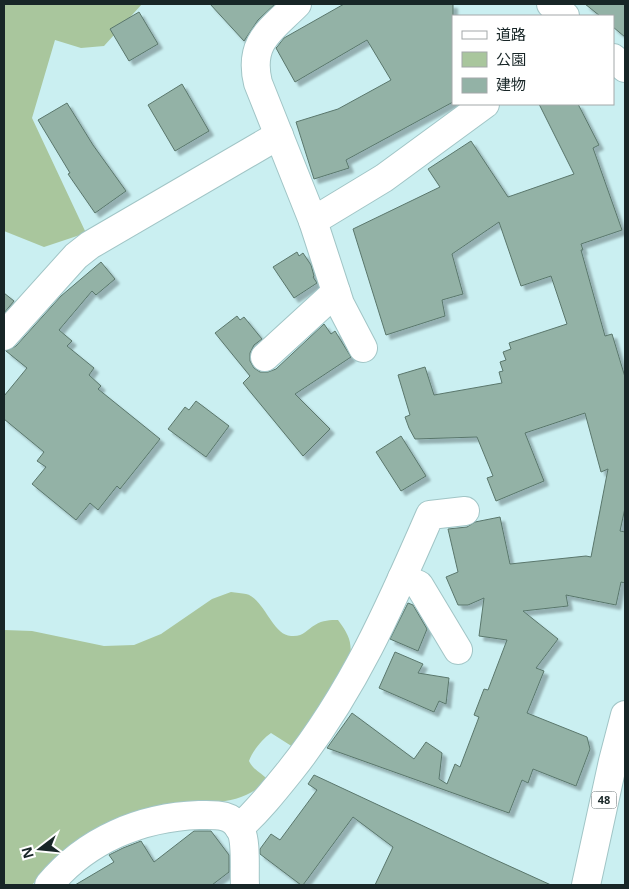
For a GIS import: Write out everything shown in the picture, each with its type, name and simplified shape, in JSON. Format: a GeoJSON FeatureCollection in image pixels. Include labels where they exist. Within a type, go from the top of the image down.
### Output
{"type":"FeatureCollection","features":[{"type":"Feature","properties":{"kind":"street"},"geometry":{"type":"LineString","coordinates":[[297,4],[261,41],[256,54],[255,69],[258,83],[313,221],[340,304],[363,348]]}},
{"type":"Feature","properties":{"kind":"street"},"geometry":{"type":"LineString","coordinates":[[551,4],[564,15]]}},
{"type":"Feature","properties":{"kind":"street"},"geometry":{"type":"LineString","coordinates":[[614,59],[625,68]]}},
{"type":"Feature","properties":{"kind":"street"},"geometry":{"type":"LineString","coordinates":[[313,221],[384,178],[484,105]]}},
{"type":"Feature","properties":{"kind":"street"},"geometry":{"type":"LineString","coordinates":[[4,336],[76,256],[90,245],[279,135]]}},
{"type":"Feature","properties":{"kind":"street"},"geometry":{"type":"LineString","coordinates":[[265,357],[336,292]]}},
{"type":"Feature","properties":{"kind":"street"},"geometry":{"type":"LineString","coordinates":[[239,828],[258,811],[338,704],[368,652],[430,515],[465,511]]}},
{"type":"Feature","properties":{"kind":"street"},"geometry":{"type":"LineString","coordinates":[[402,578],[419,585],[458,650]]}},
{"type":"Feature","properties":{"kind":"street","name":"48"},"geometry":{"type":"LineString","coordinates":[[586,885],[613,761],[625,716]]}},
{"type":"Feature","properties":{"kind":"street"},"geometry":{"type":"LineString","coordinates":[[49,885],[80,855],[105,838],[132,826],[161,819],[219,815],[232,819],[239,828],[243,842],[245,885]]}},
{"type":"Feature","properties":{"kind":"green space"},"geometry":{"type":"Polygon","coordinates":[[[4,4],[142,4],[104,46],[81,48],[55,40],[32,118],[86,233],[44,247],[4,231],[4,4]]]}},
{"type":"Feature","properties":{"kind":"green space"},"geometry":{"type":"Polygon","coordinates":[[[231,592],[246,594],[252,597],[258,602],[278,630],[291,636],[302,634],[321,622],[338,620],[348,636],[350,645],[349,663],[293,747],[271,733],[252,754],[249,761],[268,780],[266,783],[249,794],[236,799],[159,806],[140,810],[122,817],[105,824],[73,845],[58,857],[32,885],[4,885],[4,630],[32,631],[104,646],[134,645],[161,634],[212,599],[231,592]]]}},
{"type":"Feature","properties":{"kind":"building"},"geometry":{"type":"Polygon","coordinates":[[[210,4],[275,4],[258,20],[244,41],[210,4]]]}},
{"type":"Feature","properties":{"kind":"building"},"geometry":{"type":"Polygon","coordinates":[[[344,4],[453,4],[452,103],[346,160],[349,168],[314,179],[296,122],[338,109],[391,80],[367,40],[295,82],[276,48],[284,38],[344,4]]]}},
{"type":"Feature","properties":{"kind":"building"},"geometry":{"type":"Polygon","coordinates":[[[585,4],[625,4],[625,37],[614,28],[614,15],[599,15],[585,4]]]}},
{"type":"Feature","properties":{"kind":"building"},"geometry":{"type":"Polygon","coordinates":[[[139,12],[158,44],[129,61],[110,29],[139,12]]]}},
{"type":"Feature","properties":{"kind":"building"},"geometry":{"type":"Polygon","coordinates":[[[182,84],[209,131],[175,151],[148,105],[182,84]]]}},
{"type":"Feature","properties":{"kind":"building"},"geometry":{"type":"Polygon","coordinates":[[[67,103],[93,145],[126,191],[95,213],[68,174],[70,173],[38,120],[67,103]]]}},
{"type":"Feature","properties":{"kind":"building"},"geometry":{"type":"Polygon","coordinates":[[[540,105],[579,105],[599,145],[593,148],[622,230],[581,244],[583,250],[581,250],[605,336],[612,334],[625,377],[625,508],[620,531],[625,532],[625,583],[621,582],[616,605],[566,595],[568,606],[523,611],[558,639],[536,668],[544,671],[527,713],[587,737],[590,749],[576,786],[533,769],[528,783],[522,780],[509,813],[327,748],[352,713],[414,759],[426,742],[442,753],[439,779],[447,784],[455,764],[460,767],[479,717],[474,715],[484,689],[488,690],[507,640],[479,636],[484,598],[468,605],[458,605],[446,577],[458,572],[448,529],[467,527],[475,522],[500,517],[510,564],[591,557],[608,469],[601,472],[585,413],[525,433],[544,481],[496,501],[487,478],[493,476],[477,437],[415,439],[405,417],[410,415],[398,375],[425,367],[434,395],[502,383],[499,372],[503,371],[500,362],[506,360],[503,352],[511,349],[509,343],[567,324],[551,276],[521,286],[499,222],[452,254],[463,294],[442,300],[445,316],[386,335],[353,229],[440,187],[428,169],[471,141],[508,197],[574,174],[540,105]]]}},
{"type":"Feature","properties":{"kind":"building"},"geometry":{"type":"Polygon","coordinates":[[[297,252],[299,256],[303,253],[311,265],[313,277],[317,283],[294,298],[273,267],[297,252]]]}},
{"type":"Feature","properties":{"kind":"building"},"geometry":{"type":"Polygon","coordinates":[[[101,262],[115,279],[96,295],[92,291],[59,330],[72,341],[67,346],[94,368],[89,375],[101,386],[98,389],[160,439],[120,489],[117,486],[98,510],[90,503],[76,520],[32,484],[46,467],[37,461],[44,452],[4,419],[4,396],[27,368],[6,351],[16,346],[61,296],[101,262]]]}},
{"type":"Feature","properties":{"kind":"building"},"geometry":{"type":"Polygon","coordinates":[[[4,293],[14,301],[4,313],[4,293]]]}},
{"type":"Feature","properties":{"kind":"building"},"geometry":{"type":"Polygon","coordinates":[[[237,316],[240,320],[244,317],[262,339],[254,345],[250,353],[250,361],[254,368],[260,372],[276,369],[324,324],[331,334],[335,331],[351,357],[295,394],[330,429],[303,456],[243,383],[250,376],[215,333],[237,316]]]}},
{"type":"Feature","properties":{"kind":"building"},"geometry":{"type":"Polygon","coordinates":[[[196,401],[229,426],[206,457],[168,429],[185,407],[189,410],[196,401]]]}},
{"type":"Feature","properties":{"kind":"building"},"geometry":{"type":"Polygon","coordinates":[[[401,436],[426,476],[401,491],[376,452],[401,436]]]}},
{"type":"Feature","properties":{"kind":"building"},"geometry":{"type":"Polygon","coordinates":[[[408,603],[413,605],[427,629],[418,651],[390,639],[408,603]]]}},
{"type":"Feature","properties":{"kind":"building"},"geometry":{"type":"Polygon","coordinates":[[[395,652],[423,664],[418,673],[449,678],[446,704],[439,701],[434,712],[379,688],[395,652]]]}},
{"type":"Feature","properties":{"kind":"building"},"geometry":{"type":"Polygon","coordinates":[[[314,775],[551,885],[375,885],[393,847],[353,817],[303,885],[301,885],[260,854],[260,849],[271,834],[280,840],[317,790],[308,784],[314,775]]]}},
{"type":"Feature","properties":{"kind":"building"},"geometry":{"type":"Polygon","coordinates":[[[194,831],[211,831],[229,855],[229,872],[212,885],[75,885],[114,862],[109,855],[123,848],[141,841],[154,862],[194,831]]]}}]}
